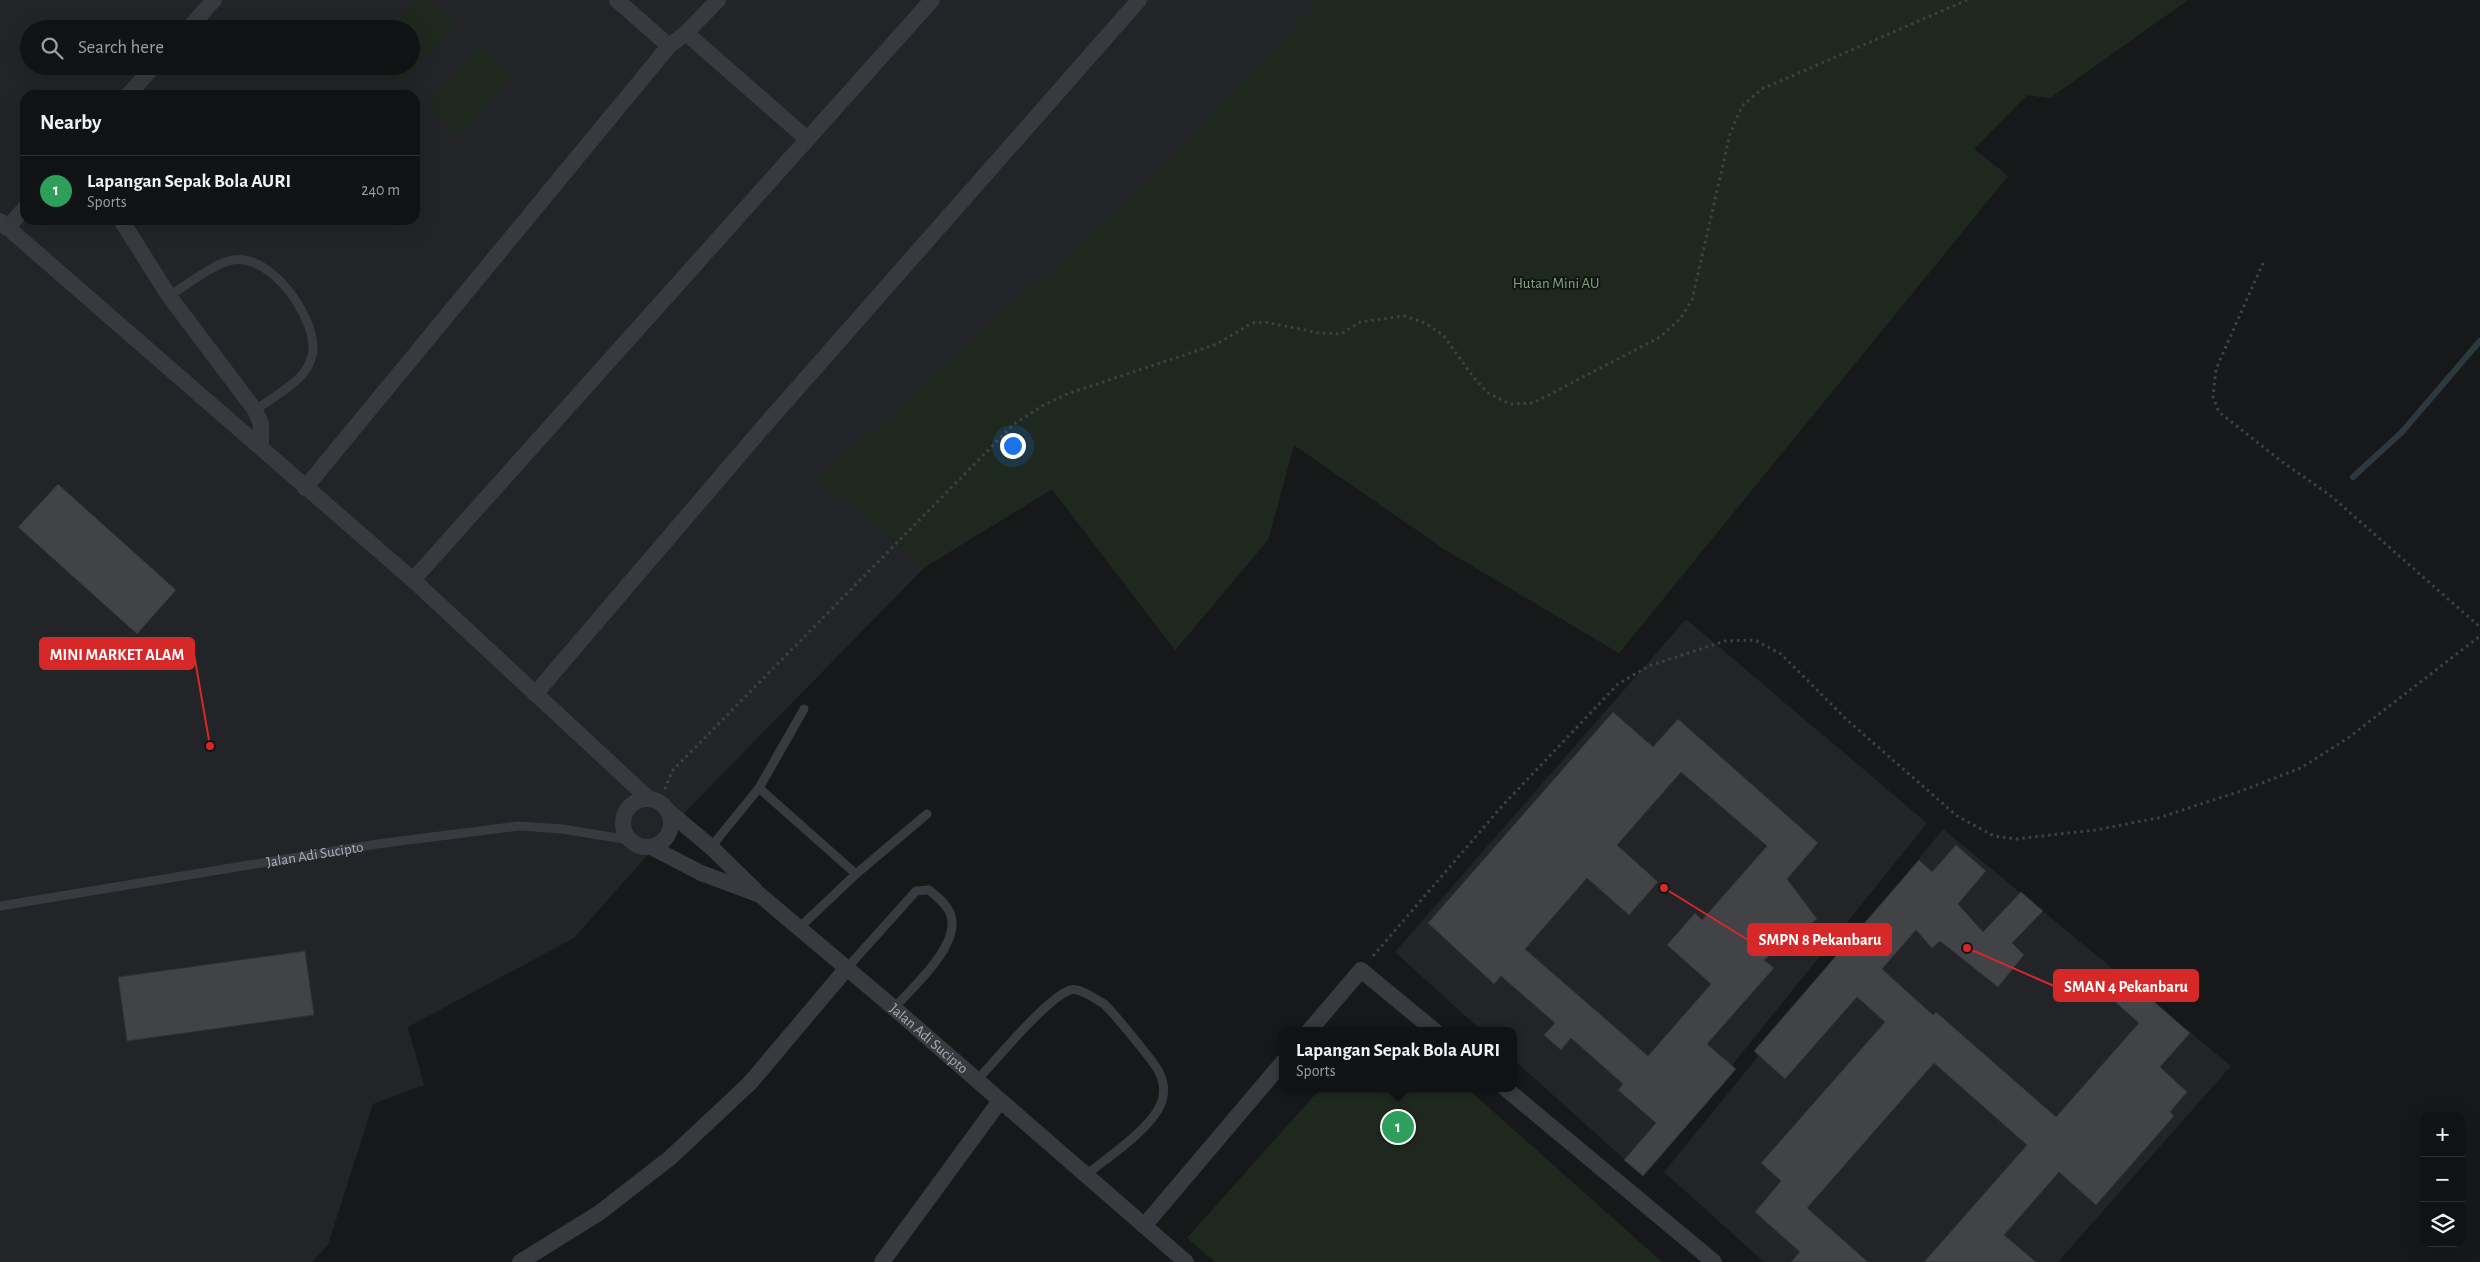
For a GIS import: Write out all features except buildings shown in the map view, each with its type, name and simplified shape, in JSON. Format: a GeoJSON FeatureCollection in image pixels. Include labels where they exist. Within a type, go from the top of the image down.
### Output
{"type":"FeatureCollection","features":[{"type":"Feature","properties":{"kind":"street"},"geometry":{"type":"LineString","coordinates":[[617,0],[669,46]]}},
{"type":"Feature","properties":{"kind":"street"},"geometry":{"type":"LineString","coordinates":[[305,488],[669,46],[686,33],[718,0]]}},
{"type":"Feature","properties":{"kind":"street"},"geometry":{"type":"LineString","coordinates":[[413,580],[806,138],[932,0]]}},
{"type":"Feature","properties":{"kind":"street"},"geometry":{"type":"LineString","coordinates":[[535,694],[772,417],[1138,0]]}},
{"type":"Feature","properties":{"kind":"street"},"geometry":{"type":"LineString","coordinates":[[195,20],[210,1]]}},
{"type":"Feature","properties":{"kind":"street"},"geometry":{"type":"LineString","coordinates":[[686,33],[806,138]]}},
{"type":"Feature","properties":{"kind":"street"},"geometry":{"type":"LineString","coordinates":[[132,90],[146,75]]}},
{"type":"Feature","properties":{"kind":"street"},"geometry":{"type":"LineString","coordinates":[[20,212],[2,228],[261,447],[305,488],[413,580],[535,694],[659,804],[711,847],[760,895]]}},
{"type":"Feature","properties":{"kind":"street"},"geometry":{"type":"LineString","coordinates":[[124,225],[169,296],[255,410],[261,424],[261,447]]}},
{"type":"Feature","properties":{"kind":"street"},"geometry":{"type":"LineString","coordinates":[[633,804],[659,804],[671,826],[669,833],[659,845],[652,847],[644,847],[630,840],[626,834],[624,817],[633,804]]}},
{"type":"Feature","properties":{"kind":"street","name":"Jalan Adi Sucipto"},"geometry":{"type":"LineString","coordinates":[[652,847],[701,873],[760,895],[894,1008],[1184,1261]]}},
{"type":"Feature","properties":{"kind":"street"},"geometry":{"type":"LineString","coordinates":[[520,1262],[598,1213],[670,1158],[750,1083],[847,968]]}},
{"type":"Feature","properties":{"kind":"street"},"geometry":{"type":"LineString","coordinates":[[1313,1027],[1362,970],[1430,1027]]}},
{"type":"Feature","properties":{"kind":"street"},"geometry":{"type":"LineString","coordinates":[[1144,1226],[1279,1067]]}},
{"type":"Feature","properties":{"kind":"street"},"geometry":{"type":"LineString","coordinates":[[1510,1092],[1709,1261]]}},
{"type":"Feature","properties":{"kind":"street"},"geometry":{"type":"LineString","coordinates":[[882,1262],[1000,1100]]}},
{"type":"Feature","properties":{"kind":"lane"},"geometry":{"type":"LineString","coordinates":[[169,296],[222,264],[231,260],[241,259],[275,276],[293,295],[311,333],[314,350],[307,369],[295,381],[255,410]]}},
{"type":"Feature","properties":{"kind":"lane"},"geometry":{"type":"LineString","coordinates":[[711,847],[758,788],[804,709]]}},
{"type":"Feature","properties":{"kind":"lane"},"geometry":{"type":"LineString","coordinates":[[758,788],[856,874]]}},
{"type":"Feature","properties":{"kind":"lane"},"geometry":{"type":"LineString","coordinates":[[799,928],[856,874],[927,814]]}},
{"type":"Feature","properties":{"kind":"lane","name":"Jalan Adi Sucipto"},"geometry":{"type":"LineString","coordinates":[[0,906],[377,844],[519,826],[562,829],[630,840]]}},
{"type":"Feature","properties":{"kind":"lane"},"geometry":{"type":"LineString","coordinates":[[847,968],[916,891],[929,890],[946,905],[950,913],[953,924],[951,935],[938,958],[894,1008]]}},
{"type":"Feature","properties":{"kind":"lane"},"geometry":{"type":"LineString","coordinates":[[977,1080],[1061,994],[1072,989],[1105,1005],[1159,1070],[1165,1088],[1162,1103],[1151,1121],[1086,1175]]}},
{"type":"Feature","properties":{"kind":"path"},"geometry":{"type":"LineString","coordinates":[[659,804],[672,771],[1014,424],[1042,406],[1067,394],[1217,344],[1252,323],[1265,322],[1319,333],[1341,334],[1360,322],[1404,316],[1425,323],[1443,335],[1474,378],[1488,393],[1510,404],[1533,403],[1660,337],[1680,319],[1692,300],[1730,134],[1742,106],[1762,89],[1967,0]]}},
{"type":"Feature","properties":{"kind":"path"},"geometry":{"type":"LineString","coordinates":[[2263,263],[2216,369],[2213,396],[2219,412],[2281,461],[2331,496],[2480,627]]}},
{"type":"Feature","properties":{"kind":"path"},"geometry":{"type":"LineString","coordinates":[[1362,970],[1503,805],[1618,684],[1649,666],[1725,641],[1755,640],[1781,654],[1846,719],[1957,816],[1994,836],[2016,839],[2095,830],[2158,818],[2301,768],[2348,738],[2480,636]]}},
{"type":"Feature","properties":{"kind":"shaded area"},"geometry":{"type":"Polygon","coordinates":[[[0,0],[2188,0],[2050,98],[2027,95],[1974,149],[2008,176],[1619,653],[1444,549],[1294,445],[1268,540],[1175,650],[1052,489],[925,567],[692,805],[574,938],[408,1027],[424,1085],[373,1104],[328,1245],[312,1262],[0,1262],[0,0]]]}},
{"type":"Feature","properties":{"kind":"shaded area"},"geometry":{"type":"Polygon","coordinates":[[[1686,619],[1927,823],[1643,1176],[1517,1063],[1517,1027],[1478,1027],[1395,952],[1686,619]]]}},
{"type":"Feature","properties":{"kind":"shaded area"},"geometry":{"type":"Polygon","coordinates":[[[1943,829],[2231,1066],[2058,1262],[1764,1262],[1664,1172],[1943,829]]]}},
{"type":"Feature","properties":{"kind":"green space"},"geometry":{"type":"Polygon","coordinates":[[[416,0],[431,0],[456,23],[420,62],[420,20],[399,20],[416,0]]]}},
{"type":"Feature","properties":{"kind":"green space","name":"Hutan Mini AU"},"geometry":{"type":"Polygon","coordinates":[[[1318,0],[2188,0],[2050,98],[2027,95],[1974,149],[2008,176],[1619,653],[1444,549],[1294,445],[1268,540],[1175,650],[1052,489],[925,567],[818,479],[1161,170],[1318,0]]]}},
{"type":"Feature","properties":{"kind":"green space"},"geometry":{"type":"Polygon","coordinates":[[[480,46],[513,76],[459,136],[426,107],[480,46]]]}},
{"type":"Feature","properties":{"kind":"green space"},"geometry":{"type":"Polygon","coordinates":[[[392,75],[408,75],[401,83],[392,75]]]}},
{"type":"Feature","properties":{"kind":"green space"},"geometry":{"type":"Polygon","coordinates":[[[1317,1092],[1471,1092],[1662,1262],[1215,1262],[1187,1238],[1317,1092]]]}},
{"type":"Feature","properties":{"kind":"waterway"},"geometry":{"type":"LineString","coordinates":[[2353,477],[2402,432],[2480,341]]}},
{"type":"Feature","properties":{"kind":"place","name":"MINI MARKET ALAM"},"geometry":{"type":"Point","coordinates":[210,746]}},
{"type":"Feature","properties":{"kind":"place","name":"SMPN 8 Pekanbaru"},"geometry":{"type":"Point","coordinates":[1664,888]}},
{"type":"Feature","properties":{"kind":"place","name":"SMAN 4 Pekanbaru"},"geometry":{"type":"Point","coordinates":[1967,948]}},
{"type":"Feature","properties":{"kind":"place","name":"Lapangan Sepak Bola AURI"},"geometry":{"type":"Point","coordinates":[1398,1127]}}]}
